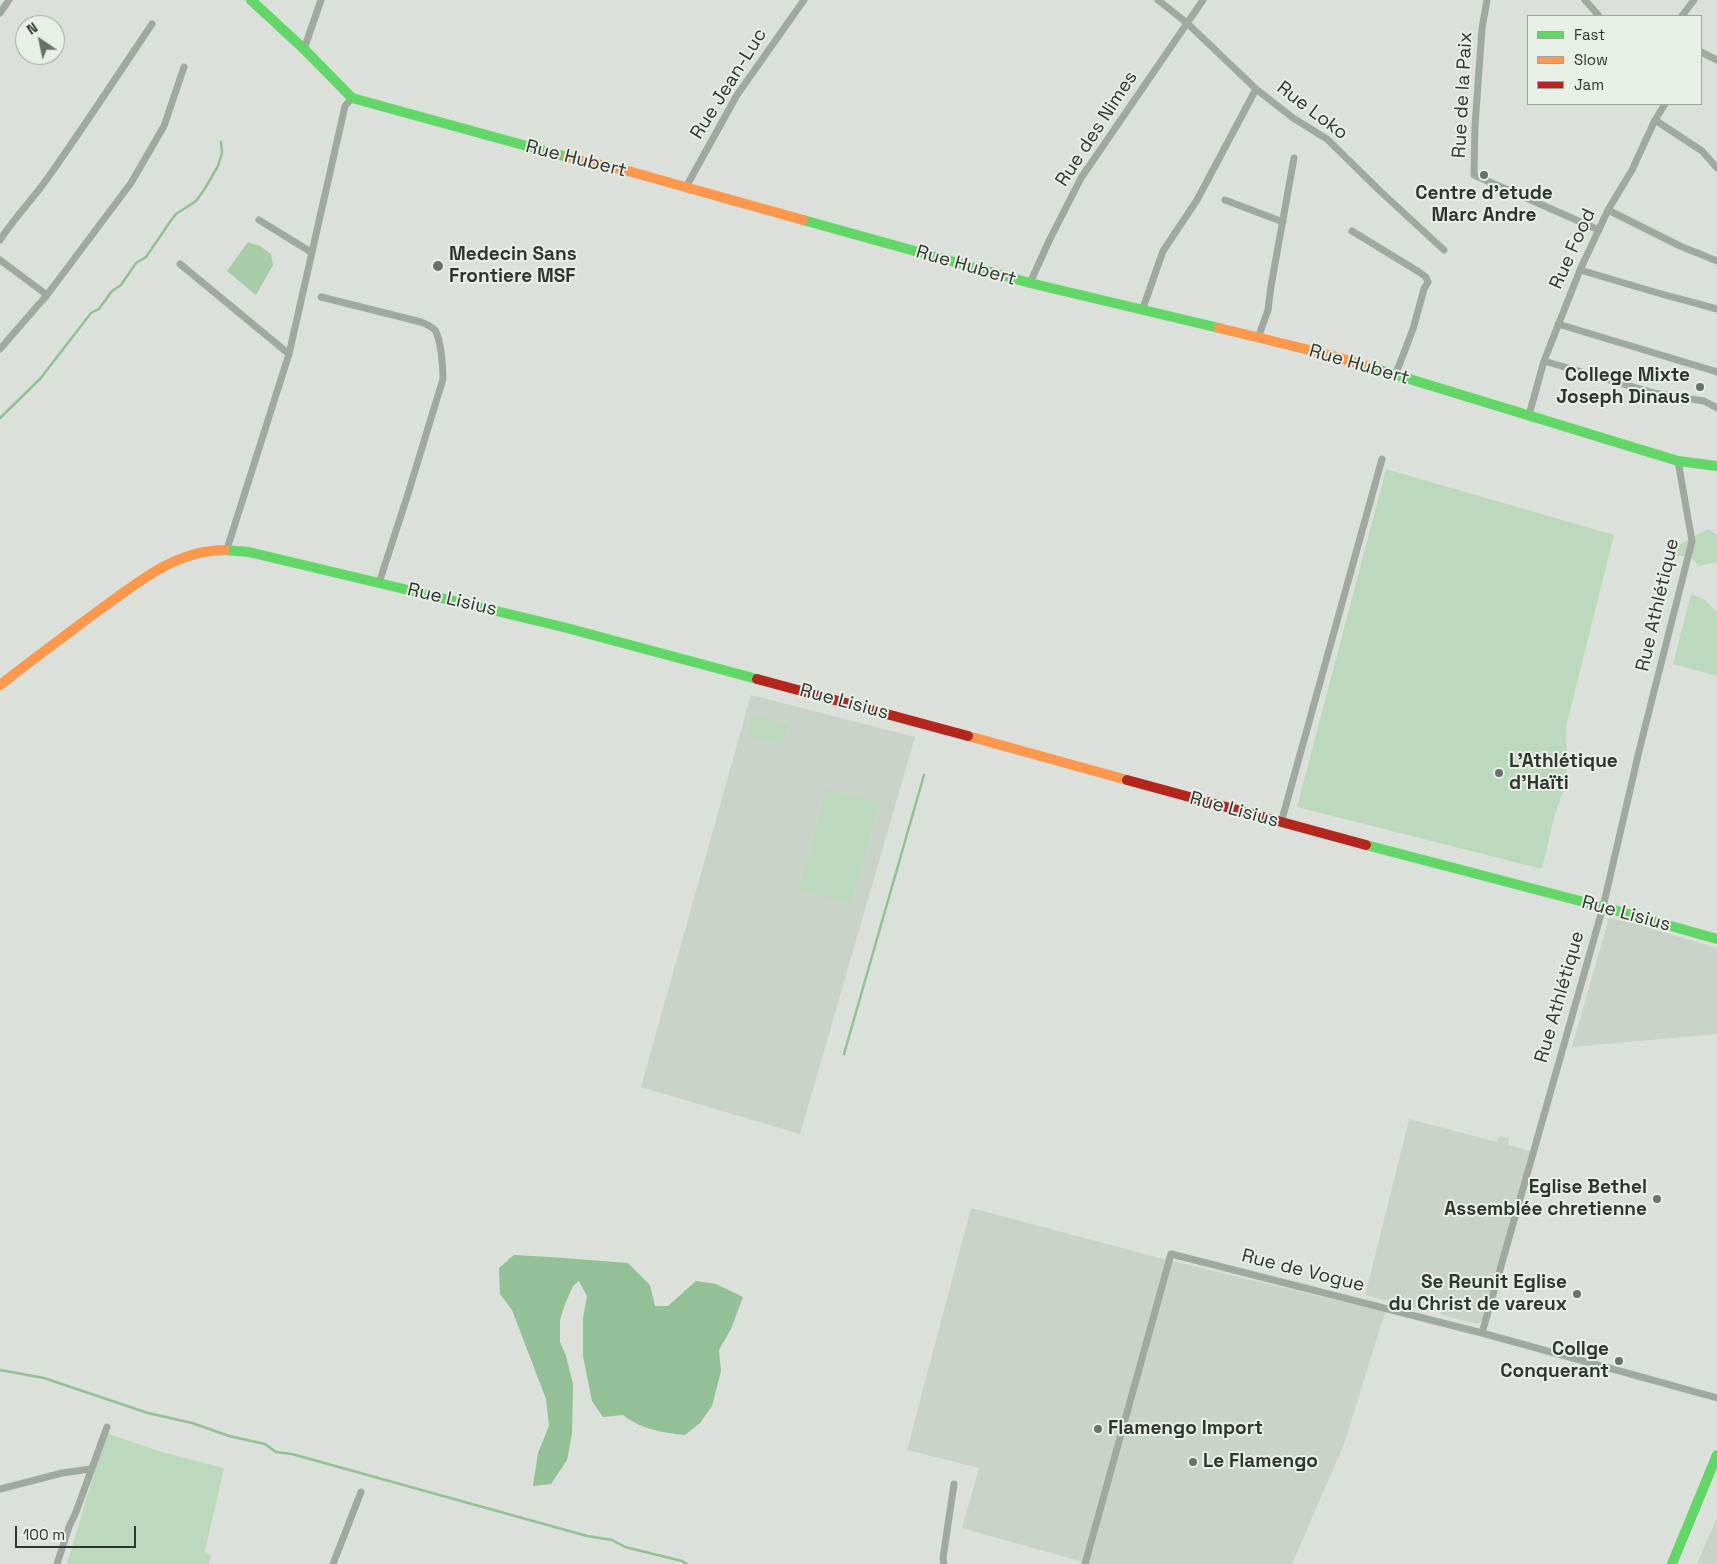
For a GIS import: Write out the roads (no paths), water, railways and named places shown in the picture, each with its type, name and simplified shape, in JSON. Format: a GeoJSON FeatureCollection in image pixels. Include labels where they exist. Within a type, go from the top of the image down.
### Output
{"type":"FeatureCollection","features":[{"type":"Feature","properties":{"kind":"street"},"geometry":{"type":"LineString","coordinates":[[0,13],[9,0]]}},
{"type":"Feature","properties":{"kind":"street"},"geometry":{"type":"LineString","coordinates":[[227,549],[289,354],[344,106],[352,98],[304,49],[251,0]]}},
{"type":"Feature","properties":{"kind":"street"},"geometry":{"type":"LineString","coordinates":[[304,49],[321,0]]}},
{"type":"Feature","properties":{"kind":"street","name":"Rue Jean-Luc"},"geometry":{"type":"LineString","coordinates":[[686,187],[737,95],[804,0]]}},
{"type":"Feature","properties":{"kind":"street","name":"Rue Loko"},"geometry":{"type":"LineString","coordinates":[[1158,0],[1187,23],[1256,89],[1293,118],[1327,139],[1444,250]]}},
{"type":"Feature","properties":{"kind":"street","name":"Rue des Nimes"},"geometry":{"type":"LineString","coordinates":[[1030,284],[1081,178],[1203,0]]}},
{"type":"Feature","properties":{"kind":"street","name":"Rue de la Paix"},"geometry":{"type":"LineString","coordinates":[[1487,0],[1482,28],[1475,126],[1474,175],[1600,230]]}},
{"type":"Feature","properties":{"kind":"street"},"geometry":{"type":"LineString","coordinates":[[1585,0],[1598,15]]}},
{"type":"Feature","properties":{"kind":"street"},"geometry":{"type":"LineString","coordinates":[[1683,15],[1694,0]]}},
{"type":"Feature","properties":{"kind":"street"},"geometry":{"type":"LineString","coordinates":[[0,240],[11,221],[34,197],[152,24]]}},
{"type":"Feature","properties":{"kind":"street"},"geometry":{"type":"LineString","coordinates":[[1702,52],[1717,60]]}},
{"type":"Feature","properties":{"kind":"street"},"geometry":{"type":"LineString","coordinates":[[0,349],[47,295],[131,182],[164,126],[184,67]]}},
{"type":"Feature","properties":{"kind":"street"},"geometry":{"type":"LineString","coordinates":[[1142,311],[1163,251],[1197,200],[1256,89]]}},
{"type":"Feature","properties":{"kind":"street","name":"Rue Hubert"},"geometry":{"type":"LineString","coordinates":[[352,98],[561,156],[628,171],[1030,284],[1330,355],[1678,462],[1717,466]]}},
{"type":"Feature","properties":{"kind":"street","name":"Rue Food"},"geometry":{"type":"LineString","coordinates":[[1529,415],[1544,361],[1580,270],[1608,210],[1632,170],[1663,105]]}},
{"type":"Feature","properties":{"kind":"street"},"geometry":{"type":"LineString","coordinates":[[1655,120],[1702,151],[1717,168]]}},
{"type":"Feature","properties":{"kind":"street"},"geometry":{"type":"LineString","coordinates":[[1258,338],[1268,310],[1294,158]]}},
{"type":"Feature","properties":{"kind":"street"},"geometry":{"type":"LineString","coordinates":[[1225,200],[1283,222]]}},
{"type":"Feature","properties":{"kind":"street"},"geometry":{"type":"LineString","coordinates":[[1608,210],[1680,246],[1717,261]]}},
{"type":"Feature","properties":{"kind":"street"},"geometry":{"type":"LineString","coordinates":[[259,220],[311,252]]}},
{"type":"Feature","properties":{"kind":"street"},"geometry":{"type":"LineString","coordinates":[[1352,231],[1419,272],[1426,277],[1428,282],[1395,376]]}},
{"type":"Feature","properties":{"kind":"street"},"geometry":{"type":"LineString","coordinates":[[0,260],[47,295]]}},
{"type":"Feature","properties":{"kind":"street"},"geometry":{"type":"LineString","coordinates":[[180,264],[289,354]]}},
{"type":"Feature","properties":{"kind":"street"},"geometry":{"type":"LineString","coordinates":[[1580,270],[1717,309]]}},
{"type":"Feature","properties":{"kind":"street"},"geometry":{"type":"LineString","coordinates":[[321,297],[421,322],[434,328],[439,338],[443,379],[379,583]]}},
{"type":"Feature","properties":{"kind":"street"},"geometry":{"type":"LineString","coordinates":[[1558,324],[1717,372]]}},
{"type":"Feature","properties":{"kind":"street"},"geometry":{"type":"LineString","coordinates":[[1544,361],[1654,393],[1704,401],[1717,408]]}},
{"type":"Feature","properties":{"kind":"street"},"geometry":{"type":"LineString","coordinates":[[1281,823],[1382,459]]}},
{"type":"Feature","properties":{"kind":"street","name":"Rue Athlétique"},"geometry":{"type":"LineString","coordinates":[[1482,1334],[1603,907],[1640,747],[1692,541],[1678,462]]}},
{"type":"Feature","properties":{"kind":"street","name":"Rue Lisius"},"geometry":{"type":"LineString","coordinates":[[0,686],[159,568],[200,551],[227,549],[249,552],[563,627],[1281,823],[1603,907],[1717,939]]}},
{"type":"Feature","properties":{"kind":"street","name":"Rue de Vogue"},"geometry":{"type":"LineString","coordinates":[[1085,1564],[1172,1254],[1482,1334],[1717,1398]]}},
{"type":"Feature","properties":{"kind":"street"},"geometry":{"type":"LineString","coordinates":[[57,1564],[106,1427]]}},
{"type":"Feature","properties":{"kind":"street"},"geometry":{"type":"LineString","coordinates":[[1672,1564],[1717,1455]]}},
{"type":"Feature","properties":{"kind":"street"},"geometry":{"type":"LineString","coordinates":[[0,1489],[62,1473],[90,1469]]}},
{"type":"Feature","properties":{"kind":"street"},"geometry":{"type":"LineString","coordinates":[[944,1564],[943,1558],[954,1484]]}},
{"type":"Feature","properties":{"kind":"street"},"geometry":{"type":"LineString","coordinates":[[333,1564],[361,1492]]}},
{"type":"Feature","properties":{"kind":"waterway"},"geometry":{"type":"LineString","coordinates":[[0,418],[40,379],[91,313],[99,309],[112,291],[121,285],[136,263],[146,257],[176,214],[196,201],[218,166],[222,153],[221,142]]}},
{"type":"Feature","properties":{"kind":"waterway"},"geometry":{"type":"LineString","coordinates":[[844,1054],[924,775]]}},
{"type":"Feature","properties":{"kind":"waterway"},"geometry":{"type":"LineString","coordinates":[[0,1370],[44,1378],[148,1413],[192,1423],[229,1436],[265,1444],[276,1452],[292,1454],[587,1536],[612,1540],[625,1547],[682,1561],[687,1564]]}},
{"type":"Feature","properties":{"kind":"place","name":"Centre d'etude Marc Andre"},"geometry":{"type":"Point","coordinates":[1484,175]}},
{"type":"Feature","properties":{"kind":"place","name":"Medecin Sans Frontiere MSF"},"geometry":{"type":"Point","coordinates":[438,266]}},
{"type":"Feature","properties":{"kind":"place","name":"College Mixte Joseph Dinaus"},"geometry":{"type":"Point","coordinates":[1700,387]}},
{"type":"Feature","properties":{"kind":"place","name":"L'Athlétique d'Haïti"},"geometry":{"type":"Point","coordinates":[1499,773]}},
{"type":"Feature","properties":{"kind":"place","name":"Eglise Bethel Assemblée chretienne"},"geometry":{"type":"Point","coordinates":[1657,1199]}},
{"type":"Feature","properties":{"kind":"place","name":"Se Reunit Eglise du Christ de vareux"},"geometry":{"type":"Point","coordinates":[1577,1294]}},
{"type":"Feature","properties":{"kind":"place","name":"Collge Conquerant"},"geometry":{"type":"Point","coordinates":[1619,1361]}},
{"type":"Feature","properties":{"kind":"place","name":"Flamengo Import"},"geometry":{"type":"Point","coordinates":[1098,1429]}},
{"type":"Feature","properties":{"kind":"place","name":"Le Flamengo"},"geometry":{"type":"Point","coordinates":[1193,1462]}}]}
